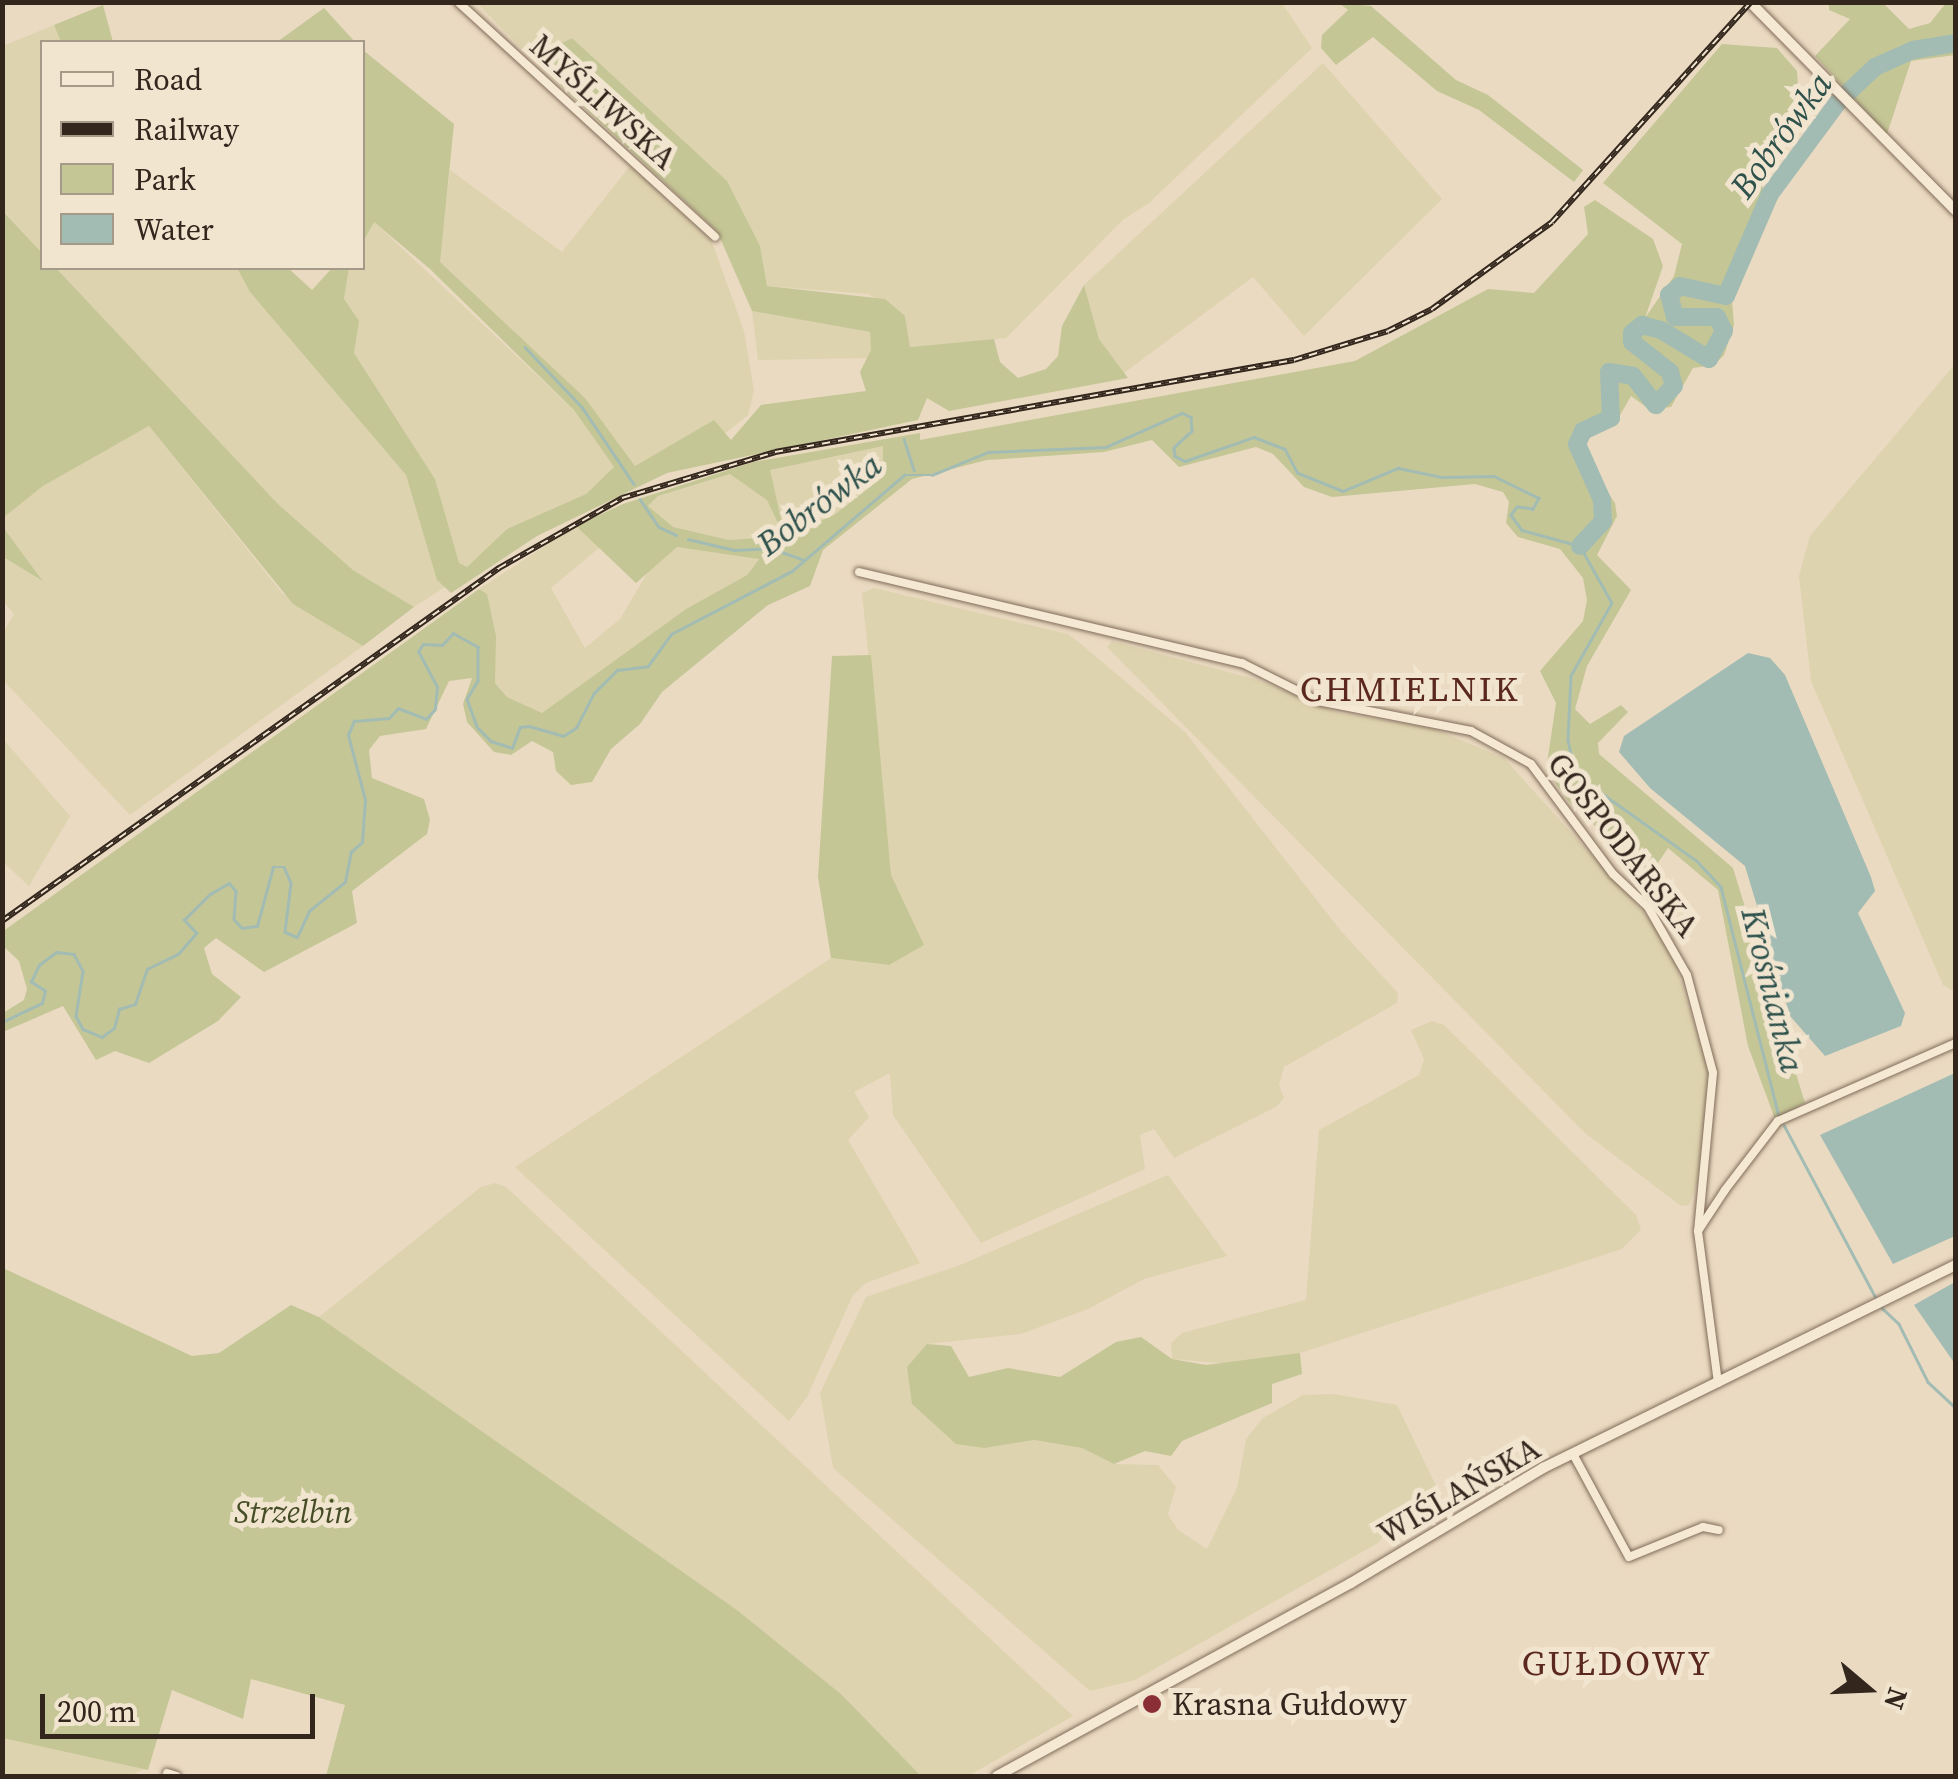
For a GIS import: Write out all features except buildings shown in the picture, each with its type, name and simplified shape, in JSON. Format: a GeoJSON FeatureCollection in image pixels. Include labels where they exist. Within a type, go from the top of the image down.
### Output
{"type":"FeatureCollection","features":[{"type":"Feature","properties":{"kind":"street","name":"MYŚLIWSKA"},"geometry":{"type":"LineString","coordinates":[[458,2],[715,238]]}},
{"type":"Feature","properties":{"kind":"street"},"geometry":{"type":"LineString","coordinates":[[1750,2],[1956,212]]}},
{"type":"Feature","properties":{"kind":"street","name":"GOSPODARSKA"},"geometry":{"type":"LineString","coordinates":[[858,572],[1242,663],[1318,701],[1471,731],[1531,764],[1613,874],[1648,907],[1687,975],[1714,1072],[1698,1231],[1718,1383]]}},
{"type":"Feature","properties":{"kind":"street"},"geometry":{"type":"LineString","coordinates":[[1698,1231],[1782,1120],[1956,1043]]}},
{"type":"Feature","properties":{"kind":"street","name":"WIŚLAŃSKA"},"geometry":{"type":"LineString","coordinates":[[996,1776],[1573,1454],[1956,1265]]}},
{"type":"Feature","properties":{"kind":"street"},"geometry":{"type":"LineString","coordinates":[[1573,1454],[1629,1557],[1704,1526],[1719,1530]]}},
{"type":"Feature","properties":{"kind":"shaded area"},"geometry":{"type":"Polygon","coordinates":[[[477,3],[1282,3],[1312,48],[1149,203],[1124,219],[1006,338],[910,347],[905,316],[868,294],[767,286],[760,246],[664,124],[572,38],[531,58],[477,3]]]}},
{"type":"Feature","properties":{"kind":"shaded area"},"geometry":{"type":"Polygon","coordinates":[[[54,25],[60,40],[40,40],[40,251],[3,210],[3,46],[54,25]]]}},
{"type":"Feature","properties":{"kind":"shaded area"},"geometry":{"type":"Polygon","coordinates":[[[1323,63],[1442,199],[1304,336],[1253,277],[1124,373],[1099,339],[1084,285],[1323,63]]]}},
{"type":"Feature","properties":{"kind":"shaded area"},"geometry":{"type":"Polygon","coordinates":[[[630,166],[712,242],[744,331],[754,391],[748,415],[723,435],[713,421],[635,466],[585,398],[439,262],[450,170],[562,252],[630,166]]]}},
{"type":"Feature","properties":{"kind":"shaded area"},"geometry":{"type":"Polygon","coordinates":[[[373,221],[574,410],[614,467],[586,494],[507,529],[467,567],[458,563],[435,479],[354,353],[344,299],[349,270],[365,270],[365,238],[373,221]]]}},
{"type":"Feature","properties":{"kind":"shaded area"},"geometry":{"type":"Polygon","coordinates":[[[58,270],[238,270],[250,292],[406,475],[445,587],[414,607],[353,570],[279,505],[58,270]]]}},
{"type":"Feature","properties":{"kind":"shaded area"},"geometry":{"type":"Polygon","coordinates":[[[752,311],[870,332],[872,350],[867,358],[758,360],[752,311]]]}},
{"type":"Feature","properties":{"kind":"shaded area"},"geometry":{"type":"Polygon","coordinates":[[[1955,364],[1955,992],[1943,985],[1811,681],[1799,576],[1810,536],[1955,364]]]}},
{"type":"Feature","properties":{"kind":"shaded area"},"geometry":{"type":"Polygon","coordinates":[[[149,426],[282,593],[363,646],[130,815],[3,680],[3,633],[14,614],[3,601],[2,557],[42,579],[3,527],[3,518],[43,486],[149,426]]]}},
{"type":"Feature","properties":{"kind":"shaded area"},"geometry":{"type":"Polygon","coordinates":[[[883,445],[883,476],[834,515],[785,537],[769,470],[883,445]]]}},
{"type":"Feature","properties":{"kind":"shaded area"},"geometry":{"type":"Polygon","coordinates":[[[730,474],[767,499],[779,522],[773,537],[729,540],[673,528],[648,506],[658,496],[730,474]]]}},
{"type":"Feature","properties":{"kind":"shaded area"},"geometry":{"type":"Polygon","coordinates":[[[576,526],[600,547],[551,588],[585,648],[620,619],[655,560],[677,547],[759,558],[747,575],[686,609],[542,713],[507,697],[495,683],[479,589],[576,526]]]}},
{"type":"Feature","properties":{"kind":"shaded area"},"geometry":{"type":"Polygon","coordinates":[[[874,588],[1068,634],[1081,644],[1185,732],[1341,931],[1398,993],[1397,1003],[1284,1067],[1279,1085],[1284,1098],[1276,1107],[1174,1158],[1154,1129],[1140,1135],[1145,1169],[981,1243],[893,1115],[890,1073],[854,1092],[869,1117],[848,1140],[920,1263],[866,1283],[853,1295],[807,1397],[789,1421],[515,1167],[831,958],[888,965],[923,945],[891,876],[862,593],[874,588]]]}},
{"type":"Feature","properties":{"kind":"shaded area"},"geometry":{"type":"Polygon","coordinates":[[[1112,641],[1258,680],[1339,713],[1432,728],[1504,758],[1668,940],[1710,1076],[1705,1163],[1689,1205],[1681,1206],[1585,1133],[1107,647],[1112,641]]]}},
{"type":"Feature","properties":{"kind":"shaded area"},"geometry":{"type":"Polygon","coordinates":[[[3,739],[70,816],[29,886],[3,862],[3,739]]]}},
{"type":"Feature","properties":{"kind":"shaded area"},"geometry":{"type":"Polygon","coordinates":[[[1432,1021],[1444,1025],[1636,1215],[1641,1230],[1622,1249],[1300,1353],[1232,1364],[1172,1359],[1171,1343],[1182,1333],[1306,1300],[1319,1130],[1419,1075],[1424,1059],[1411,1030],[1432,1021]]]}},
{"type":"Feature","properties":{"kind":"shaded area"},"geometry":{"type":"Polygon","coordinates":[[[1168,1175],[1227,1256],[1144,1279],[1088,1309],[1021,1334],[927,1344],[985,1448],[1034,1440],[1082,1448],[1114,1464],[1158,1465],[1176,1487],[1168,1514],[1178,1530],[1207,1549],[1237,1488],[1246,1439],[1263,1418],[1303,1395],[1334,1394],[1397,1405],[1438,1490],[1406,1509],[1378,1543],[1135,1680],[1090,1691],[833,1468],[820,1393],[866,1297],[960,1265],[1168,1175]]]}},
{"type":"Feature","properties":{"kind":"shaded area"},"geometry":{"type":"Polygon","coordinates":[[[495,1183],[506,1187],[1073,1716],[968,1776],[921,1776],[841,1694],[737,1610],[319,1317],[481,1187],[495,1183]]]}},
{"type":"Feature","properties":{"kind":"shaded area"},"geometry":{"type":"Polygon","coordinates":[[[3,1737],[144,1769],[130,1776],[3,1776],[3,1737]]]}},
{"type":"Feature","properties":{"kind":"green space"},"geometry":{"type":"Polygon","coordinates":[[[1339,3],[1371,6],[1456,80],[1488,95],[1583,170],[1574,182],[1479,110],[1437,91],[1373,37],[1336,65],[1321,48],[1322,35],[1348,10],[1339,3]]]}},
{"type":"Feature","properties":{"kind":"green space"},"geometry":{"type":"Polygon","coordinates":[[[1829,3],[1883,3],[1909,29],[1930,23],[1946,3],[1955,3],[1955,55],[1911,61],[1887,134],[1815,56],[1850,19],[1829,10],[1829,3]]]}},
{"type":"Feature","properties":{"kind":"green space"},"geometry":{"type":"Polygon","coordinates":[[[103,5],[112,40],[60,40],[54,25],[103,5]]]}},
{"type":"Feature","properties":{"kind":"green space"},"geometry":{"type":"Polygon","coordinates":[[[324,8],[353,40],[280,40],[324,8]]]}},
{"type":"Feature","properties":{"kind":"green space"},"geometry":{"type":"Polygon","coordinates":[[[572,38],[727,181],[760,246],[767,286],[885,299],[905,316],[910,347],[994,339],[1000,362],[1018,378],[1046,369],[1058,356],[1062,326],[1084,285],[1099,339],[1128,378],[949,411],[927,398],[918,420],[667,473],[537,536],[451,593],[437,580],[406,475],[250,292],[238,270],[290,270],[312,290],[330,270],[349,270],[344,299],[359,321],[354,353],[435,479],[459,563],[467,567],[507,529],[586,494],[614,467],[574,410],[430,269],[374,222],[365,238],[365,52],[454,124],[440,262],[585,398],[635,466],[714,420],[731,440],[761,405],[866,391],[860,372],[871,350],[870,332],[752,311],[717,231],[531,58],[572,38]]]}},
{"type":"Feature","properties":{"kind":"green space"},"geometry":{"type":"Polygon","coordinates":[[[1722,44],[1777,48],[1797,71],[1801,128],[1761,186],[1778,198],[1732,300],[1734,325],[1724,355],[1714,365],[1693,368],[1671,407],[1649,409],[1631,396],[1619,417],[1588,434],[1583,445],[1583,459],[1615,503],[1617,516],[1597,555],[1631,590],[1587,666],[1575,709],[1590,724],[1621,705],[1628,712],[1598,743],[1599,754],[1733,868],[1805,1103],[1775,1119],[1748,1046],[1718,890],[1668,848],[1649,876],[1568,801],[1546,770],[1556,703],[1540,671],[1583,621],[1587,600],[1583,578],[1560,549],[1518,537],[1506,523],[1509,502],[1503,492],[1475,484],[1332,497],[1304,487],[1273,454],[1256,447],[1179,467],[1152,440],[1104,452],[987,460],[912,479],[823,550],[810,586],[768,605],[662,692],[640,724],[611,749],[592,782],[571,785],[556,771],[553,752],[532,741],[511,755],[494,752],[467,722],[463,704],[472,678],[449,681],[426,729],[380,736],[369,750],[372,778],[424,799],[430,820],[427,834],[352,891],[357,923],[264,972],[216,938],[204,948],[212,974],[241,997],[218,1021],[149,1063],[115,1051],[96,1060],[63,1006],[3,1032],[3,1013],[24,1000],[27,989],[19,961],[3,946],[2,932],[479,589],[487,594],[496,636],[495,683],[507,697],[542,713],[686,609],[747,575],[759,559],[677,547],[636,583],[576,526],[623,504],[753,462],[920,433],[920,440],[1355,361],[1488,289],[1534,293],[1588,234],[1584,207],[1595,200],[1653,239],[1663,266],[1645,318],[1674,276],[1682,244],[1603,183],[1722,44]],[[883,446],[770,470],[785,536],[834,515],[883,477],[883,446]],[[730,474],[658,496],[648,506],[673,527],[729,540],[772,537],[778,523],[767,500],[730,474]]]}},
{"type":"Feature","properties":{"kind":"green space"},"geometry":{"type":"Polygon","coordinates":[[[2,210],[40,251],[40,270],[58,270],[279,505],[353,570],[414,607],[363,646],[293,604],[149,426],[43,486],[3,518],[2,210]]]}},
{"type":"Feature","properties":{"kind":"green space"},"geometry":{"type":"Polygon","coordinates":[[[3,527],[43,581],[3,557],[3,527]]]}},
{"type":"Feature","properties":{"kind":"green space"},"geometry":{"type":"Polygon","coordinates":[[[871,655],[891,875],[924,945],[889,965],[831,958],[818,877],[832,656],[871,655]]]}},
{"type":"Feature","properties":{"kind":"green space","name":"Strzelbin"},"geometry":{"type":"Polygon","coordinates":[[[3,1268],[192,1356],[219,1353],[291,1305],[319,1317],[737,1610],[841,1694],[921,1776],[326,1776],[345,1705],[251,1679],[243,1719],[172,1690],[148,1770],[3,1738],[3,1268]]]}},
{"type":"Feature","properties":{"kind":"green space"},"geometry":{"type":"Polygon","coordinates":[[[1141,1337],[1172,1359],[1206,1365],[1300,1353],[1302,1374],[1272,1384],[1272,1403],[1182,1441],[1171,1456],[1145,1451],[1114,1464],[1082,1448],[1034,1440],[985,1448],[956,1444],[912,1404],[907,1367],[927,1344],[951,1346],[969,1377],[1008,1368],[1060,1377],[1116,1342],[1141,1337]]]}},
{"type":"Feature","properties":{"kind":"water"},"geometry":{"type":"Polygon","coordinates":[[[1748,653],[1770,658],[1785,675],[1871,877],[1875,891],[1858,913],[1905,1013],[1901,1026],[1825,1056],[1790,1016],[1745,866],[1650,788],[1619,752],[1624,736],[1748,653]]]}},
{"type":"Feature","properties":{"kind":"water"},"geometry":{"type":"Polygon","coordinates":[[[1955,1073],[1955,1236],[1893,1264],[1820,1135],[1955,1073]]]}},
{"type":"Feature","properties":{"kind":"water"},"geometry":{"type":"Polygon","coordinates":[[[1955,1282],[1955,1364],[1914,1305],[1955,1282]]]}},
{"type":"Feature","properties":{"kind":"waterway","name":"Bobrówka"},"geometry":{"type":"LineString","coordinates":[[1580,546],[1603,521],[1602,500],[1577,444],[1583,431],[1611,418],[1609,372],[1633,376],[1656,405],[1674,386],[1670,372],[1632,342],[1632,333],[1642,325],[1661,330],[1709,359],[1724,331],[1717,317],[1675,317],[1669,295],[1680,286],[1726,296],[1770,194],[1838,102],[1875,67],[1913,50],[1956,43]]}},
{"type":"Feature","properties":{"kind":"waterway"},"geometry":{"type":"LineString","coordinates":[[525,347],[582,407],[634,484]]}},
{"type":"Feature","properties":{"kind":"waterway","name":"Bobrówka"},"geometry":{"type":"LineString","coordinates":[[2,1022],[42,1003],[45,991],[31,982],[39,965],[56,952],[74,954],[83,971],[76,1016],[83,1029],[102,1037],[114,1028],[119,1009],[135,1004],[147,969],[178,954],[196,933],[184,920],[210,894],[229,883],[236,891],[234,919],[242,928],[257,926],[273,867],[284,867],[291,883],[285,932],[297,937],[309,911],[345,882],[351,852],[362,842],[365,800],[348,735],[354,721],[389,718],[398,708],[426,719],[435,709],[437,687],[418,652],[423,644],[442,645],[453,633],[478,647],[478,681],[467,699],[477,727],[491,741],[512,748],[520,727],[529,726],[563,736],[576,728],[594,693],[617,670],[648,666],[671,634],[792,571],[904,475],[932,475],[988,452],[1106,447],[1182,413],[1191,417],[1192,431],[1174,448],[1175,456],[1185,461],[1254,437],[1285,449],[1298,473],[1343,491],[1398,468],[1442,477],[1494,476],[1539,498],[1533,509],[1517,507],[1511,515],[1522,530],[1580,546],[1612,603],[1571,676],[1568,740],[1575,774],[1697,861],[1721,887],[1779,1116]]}},
{"type":"Feature","properties":{"kind":"waterway"},"geometry":{"type":"LineString","coordinates":[[904,439],[914,470]]}},
{"type":"Feature","properties":{"kind":"waterway"},"geometry":{"type":"LineString","coordinates":[[640,499],[659,527],[676,535]]}},
{"type":"Feature","properties":{"kind":"waterway"},"geometry":{"type":"LineString","coordinates":[[688,539],[734,550],[771,548],[802,559]]}},
{"type":"Feature","properties":{"kind":"waterway","name":"Krośnianka"},"geometry":{"type":"LineString","coordinates":[[1784,1125],[1875,1296]]}},
{"type":"Feature","properties":{"kind":"waterway","name":"Krośnianka"},"geometry":{"type":"LineString","coordinates":[[1882,1308],[1899,1324],[1928,1382],[1956,1408]]}},
{"type":"Feature","properties":{"kind":"railway"},"geometry":{"type":"LineString","coordinates":[[2,921],[499,568],[622,498],[775,452],[1294,360],[1388,331],[1432,309],[1552,222],[1751,2]]}},
{"type":"Feature","properties":{"kind":"place","name":"Krasna Gułdowy"},"geometry":{"type":"Point","coordinates":[1152,1704]}},
{"type":"Feature","properties":{"kind":"district","name":"CHMIELNIK"},"geometry":{"type":"Point","coordinates":[1410,689]}},
{"type":"Feature","properties":{"kind":"district","name":"GUŁDOWY"},"geometry":{"type":"Point","coordinates":[1617,1663]}}]}
